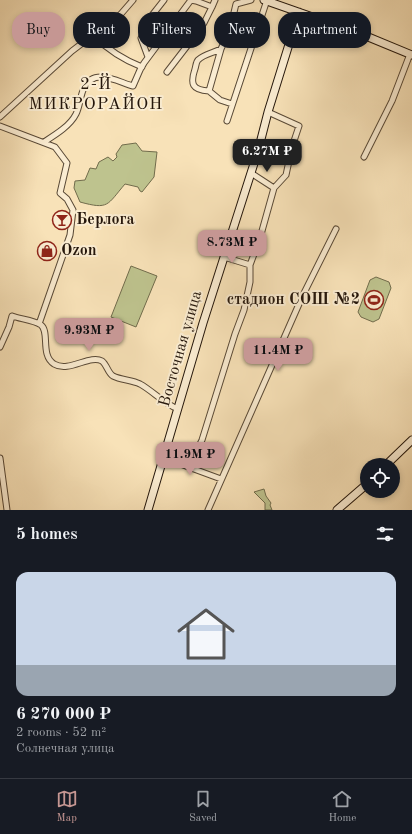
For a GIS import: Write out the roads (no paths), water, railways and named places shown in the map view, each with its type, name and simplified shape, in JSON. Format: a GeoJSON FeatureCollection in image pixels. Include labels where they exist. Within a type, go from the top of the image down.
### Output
{"type":"FeatureCollection","features":[{"type":"Feature","properties":{"kind":"street"},"geometry":{"type":"LineString","coordinates":[[123,12],[133,0]]}},
{"type":"Feature","properties":{"kind":"street"},"geometry":{"type":"LineString","coordinates":[[148,57],[141,38],[153,14],[164,0]]}},
{"type":"Feature","properties":{"kind":"street"},"geometry":{"type":"LineString","coordinates":[[44,142],[66,125],[76,114],[84,88],[89,80],[96,77],[106,76],[133,86],[148,57],[191,0],[195,0],[212,7]]}},
{"type":"Feature","properties":{"kind":"street"},"geometry":{"type":"LineString","coordinates":[[167,72],[204,23],[215,0]]}},
{"type":"Feature","properties":{"kind":"street"},"geometry":{"type":"LineString","coordinates":[[209,92],[221,49],[230,29],[236,4],[251,0]]}},
{"type":"Feature","properties":{"kind":"street"},"geometry":{"type":"LineString","coordinates":[[227,121],[266,0],[299,12]]}},
{"type":"Feature","properties":{"kind":"street"},"geometry":{"type":"LineString","coordinates":[[364,157],[392,101],[411,54],[371,38]]}},
{"type":"Feature","properties":{"kind":"street"},"geometry":{"type":"LineString","coordinates":[[0,117],[76,48]]}},
{"type":"Feature","properties":{"kind":"street"},"geometry":{"type":"LineString","coordinates":[[109,48],[142,67]]}},
{"type":"Feature","properties":{"kind":"street","name":"Восточная улица"},"geometry":{"type":"LineString","coordinates":[[148,510],[288,48]]}},
{"type":"Feature","properties":{"kind":"street"},"geometry":{"type":"LineString","coordinates":[[221,49],[211,54],[206,54],[197,61],[192,76],[196,89],[209,92],[220,100],[232,104]]}},
{"type":"Feature","properties":{"kind":"street"},"geometry":{"type":"LineString","coordinates":[[178,462],[195,454],[202,440],[244,310],[250,282],[250,265],[260,238],[274,188],[286,175],[292,147],[299,126],[268,112]]}},
{"type":"Feature","properties":{"kind":"street"},"geometry":{"type":"LineString","coordinates":[[0,126],[55,147],[67,163],[60,193],[73,210],[70,234],[39,324]]}},
{"type":"Feature","properties":{"kind":"street"},"geometry":{"type":"LineString","coordinates":[[251,173],[274,188]]}},
{"type":"Feature","properties":{"kind":"street"},"geometry":{"type":"LineString","coordinates":[[208,510],[303,295],[336,229]]}},
{"type":"Feature","properties":{"kind":"street"},"geometry":{"type":"LineString","coordinates":[[224,257],[250,265]]}},
{"type":"Feature","properties":{"kind":"street"},"geometry":{"type":"LineString","coordinates":[[0,347],[12,316],[39,324],[43,328],[47,355],[50,361],[56,366],[67,367],[88,361],[102,361],[113,376],[132,380],[140,384],[171,406],[178,409]]}},
{"type":"Feature","properties":{"kind":"street"},"geometry":{"type":"LineString","coordinates":[[393,458],[412,440]]}},
{"type":"Feature","properties":{"kind":"street"},"geometry":{"type":"LineString","coordinates":[[0,458],[7,510]]}},
{"type":"Feature","properties":{"kind":"street"},"geometry":{"type":"LineString","coordinates":[[164,458],[221,479]]}},
{"type":"Feature","properties":{"kind":"street"},"geometry":{"type":"LineString","coordinates":[[337,510],[360,490]]}},
{"type":"Feature","properties":{"kind":"place","name":"Берлога"},"geometry":{"type":"Point","coordinates":[62,220]}},
{"type":"Feature","properties":{"kind":"place","name":"Ozon"},"geometry":{"type":"Point","coordinates":[47,251]}},
{"type":"Feature","properties":{"kind":"place","name":"стадион СОШ №2"},"geometry":{"type":"Point","coordinates":[374,300]}},
{"type":"Feature","properties":{"kind":"district","name":"2-Й МИКРОРАЙОН"},"geometry":{"type":"Point","coordinates":[96,94]}}]}
